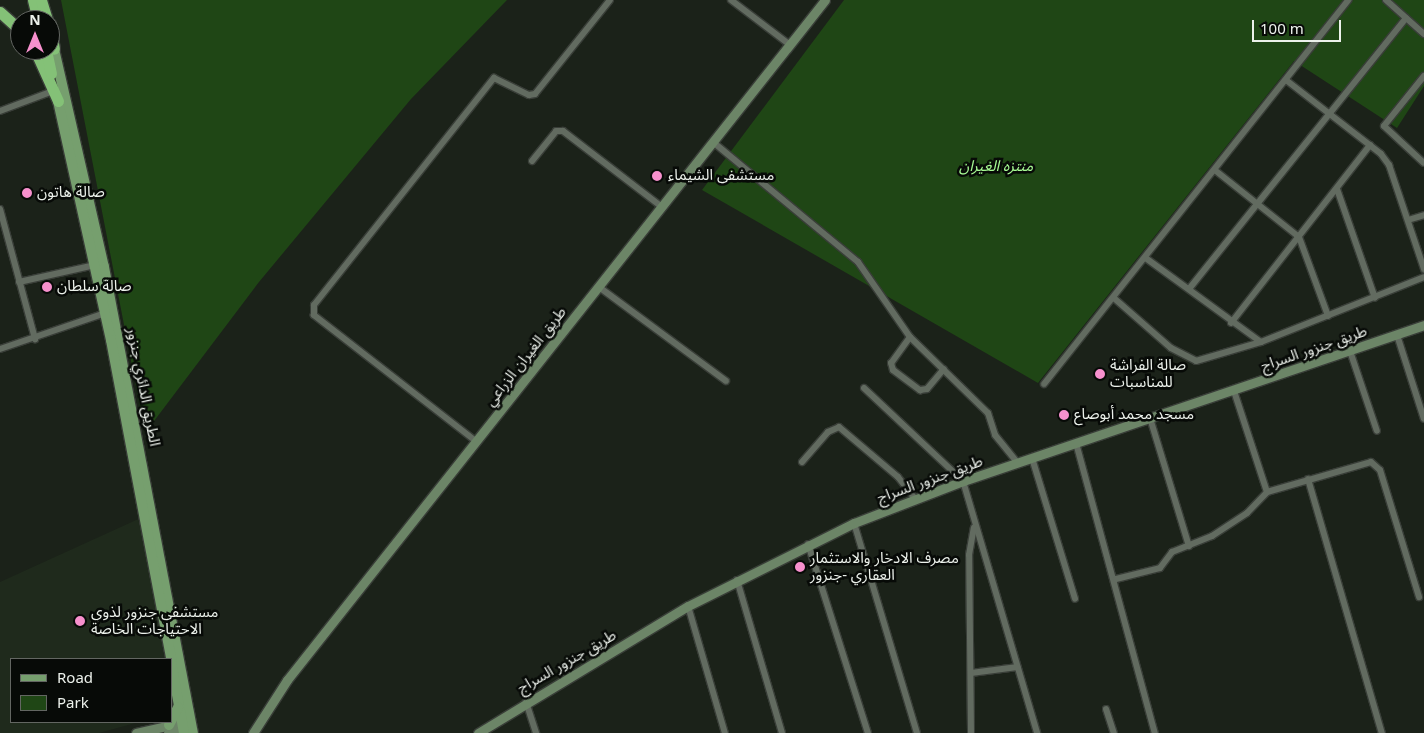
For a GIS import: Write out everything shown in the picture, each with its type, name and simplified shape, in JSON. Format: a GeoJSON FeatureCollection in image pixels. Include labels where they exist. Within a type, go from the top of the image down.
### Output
{"type":"FeatureCollection","features":[{"type":"Feature","properties":{"kind":"highway"},"geometry":{"type":"LineString","coordinates":[[0,12],[10,21]]}},
{"type":"Feature","properties":{"kind":"highway"},"geometry":{"type":"LineString","coordinates":[[39,60],[55,96]]}},
{"type":"Feature","properties":{"kind":"highway"},"geometry":{"type":"LineString","coordinates":[[51,60],[55,96]]}},
{"type":"Feature","properties":{"kind":"main road","name":"الطريق الدائري جنزور"},"geometry":{"type":"LineString","coordinates":[[53,60],[97,234],[188,728]]}},
{"type":"Feature","properties":{"kind":"main road","name":"الطريق الدائري جنزور"},"geometry":{"type":"LineString","coordinates":[[55,96],[105,313],[170,658]]}},
{"type":"Feature","properties":{"kind":"main road","name":"الطريق الدائري جنزور"},"geometry":{"type":"LineString","coordinates":[[172,667],[178,703],[188,728]]}},
{"type":"Feature","properties":{"kind":"main road"},"geometry":{"type":"LineString","coordinates":[[172,720],[178,703]]}},
{"type":"Feature","properties":{"kind":"street"},"geometry":{"type":"LineString","coordinates":[[477,442],[314,315],[314,305],[494,78],[528,96],[535,94],[610,0]]}},
{"type":"Feature","properties":{"kind":"street"},"geometry":{"type":"LineString","coordinates":[[731,0],[790,45]]}},
{"type":"Feature","properties":{"kind":"street","name":"طريق الغيران الزراعي"},"geometry":{"type":"LineString","coordinates":[[253,733],[287,680],[825,0]]}},
{"type":"Feature","properties":{"kind":"street"},"geometry":{"type":"LineString","coordinates":[[1044,384],[1147,259],[1348,0]]}},
{"type":"Feature","properties":{"kind":"street"},"geometry":{"type":"LineString","coordinates":[[1386,0],[1424,34]]}},
{"type":"Feature","properties":{"kind":"street"},"geometry":{"type":"LineString","coordinates":[[1189,289],[1406,18]]}},
{"type":"Feature","properties":{"kind":"street"},"geometry":{"type":"LineString","coordinates":[[1424,76],[1384,126],[1424,163]]}},
{"type":"Feature","properties":{"kind":"street"},"geometry":{"type":"LineString","coordinates":[[1286,80],[1370,145],[1389,165],[1424,269]]}},
{"type":"Feature","properties":{"kind":"street"},"geometry":{"type":"LineString","coordinates":[[0,111],[55,96]]}},
{"type":"Feature","properties":{"kind":"street"},"geometry":{"type":"LineString","coordinates":[[532,161],[556,131],[563,131],[662,207]]}},
{"type":"Feature","properties":{"kind":"street"},"geometry":{"type":"LineString","coordinates":[[713,142],[858,262],[910,337],[988,413],[995,435],[1017,462]]}},
{"type":"Feature","properties":{"kind":"street"},"geometry":{"type":"LineString","coordinates":[[1231,323],[1370,145]]}},
{"type":"Feature","properties":{"kind":"street"},"geometry":{"type":"LineString","coordinates":[[1216,171],[1300,237],[1328,316]]}},
{"type":"Feature","properties":{"kind":"street"},"geometry":{"type":"LineString","coordinates":[[1337,188],[1375,298]]}},
{"type":"Feature","properties":{"kind":"street"},"geometry":{"type":"LineString","coordinates":[[0,209],[35,339]]}},
{"type":"Feature","properties":{"kind":"street"},"geometry":{"type":"LineString","coordinates":[[1408,220],[1424,215]]}},
{"type":"Feature","properties":{"kind":"street"},"geometry":{"type":"LineString","coordinates":[[1147,259],[1189,289],[1231,323],[1261,342]]}},
{"type":"Feature","properties":{"kind":"street"},"geometry":{"type":"LineString","coordinates":[[19,282],[95,265]]}},
{"type":"Feature","properties":{"kind":"street"},"geometry":{"type":"LineString","coordinates":[[1115,299],[1189,359],[1261,342],[1424,277]]}},
{"type":"Feature","properties":{"kind":"street"},"geometry":{"type":"LineString","coordinates":[[599,287],[726,381]]}},
{"type":"Feature","properties":{"kind":"street"},"geometry":{"type":"LineString","coordinates":[[0,349],[35,339],[105,313]]}},
{"type":"Feature","properties":{"kind":"street","name":"طريق جنزور السراج"},"geometry":{"type":"LineString","coordinates":[[478,733],[526,700],[688,606],[808,544],[854,523],[915,498],[1017,462],[1234,391],[1424,325]]}},
{"type":"Feature","properties":{"kind":"street"},"geometry":{"type":"LineString","coordinates":[[1397,334],[1424,418]]}},
{"type":"Feature","properties":{"kind":"street"},"geometry":{"type":"LineString","coordinates":[[910,337],[891,363],[893,370],[920,390],[927,389],[944,369]]}},
{"type":"Feature","properties":{"kind":"street"},"geometry":{"type":"LineString","coordinates":[[1350,351],[1377,431]]}},
{"type":"Feature","properties":{"kind":"street"},"geometry":{"type":"LineString","coordinates":[[864,388],[963,481],[1037,733]]}},
{"type":"Feature","properties":{"kind":"street"},"geometry":{"type":"LineString","coordinates":[[1234,391],[1267,492]]}},
{"type":"Feature","properties":{"kind":"street"},"geometry":{"type":"LineString","coordinates":[[1150,418],[1189,546]]}},
{"type":"Feature","properties":{"kind":"street"},"geometry":{"type":"LineString","coordinates":[[802,462],[828,432],[839,427],[898,477],[915,498]]}},
{"type":"Feature","properties":{"kind":"street"},"geometry":{"type":"LineString","coordinates":[[1076,443],[1116,579],[1155,733]]}},
{"type":"Feature","properties":{"kind":"street"},"geometry":{"type":"LineString","coordinates":[[1032,458],[1075,599]]}},
{"type":"Feature","properties":{"kind":"street"},"geometry":{"type":"LineString","coordinates":[[1116,579],[1160,568],[1167,556],[1247,514],[1267,492],[1364,462],[1377,465],[1420,597]]}},
{"type":"Feature","properties":{"kind":"street"},"geometry":{"type":"LineString","coordinates":[[1308,479],[1382,733]]}},
{"type":"Feature","properties":{"kind":"street"},"geometry":{"type":"LineString","coordinates":[[854,523],[918,733]]}},
{"type":"Feature","properties":{"kind":"street"},"geometry":{"type":"LineString","coordinates":[[971,733],[969,555],[975,525]]}},
{"type":"Feature","properties":{"kind":"street"},"geometry":{"type":"LineString","coordinates":[[808,544],[868,733]]}},
{"type":"Feature","properties":{"kind":"street"},"geometry":{"type":"LineString","coordinates":[[737,580],[782,733]]}},
{"type":"Feature","properties":{"kind":"street"},"geometry":{"type":"LineString","coordinates":[[688,606],[725,733]]}},
{"type":"Feature","properties":{"kind":"street"},"geometry":{"type":"LineString","coordinates":[[971,673],[1018,667]]}},
{"type":"Feature","properties":{"kind":"street"},"geometry":{"type":"LineString","coordinates":[[526,700],[536,733]]}},
{"type":"Feature","properties":{"kind":"street"},"geometry":{"type":"LineString","coordinates":[[1106,709],[1114,733]]}},
{"type":"Feature","properties":{"kind":"street"},"geometry":{"type":"LineString","coordinates":[[136,733],[188,728]]}},
{"type":"Feature","properties":{"kind":"shaded area","name":"مستشفي جنزور لذوي الاحتياجات الخاصة"},"geometry":{"type":"Polygon","coordinates":[[[145,516],[166,658],[10,658],[10,723],[135,723],[99,733],[0,733],[0,582],[145,516]]]}},
{"type":"Feature","properties":{"kind":"green space"},"geometry":{"type":"Polygon","coordinates":[[[61,0],[507,0],[411,99],[259,282],[145,433],[61,0]]]}},
{"type":"Feature","properties":{"kind":"green space","name":"منتزه الغيران"},"geometry":{"type":"Polygon","coordinates":[[[844,0],[1424,0],[1424,86],[1397,128],[1294,61],[1038,383],[702,190],[844,0]]]}},
{"type":"Feature","properties":{"kind":"place","name":"مستشفى الشيماء"},"geometry":{"type":"Point","coordinates":[657,176]}},
{"type":"Feature","properties":{"kind":"place","name":"صالة هاتون"},"geometry":{"type":"Point","coordinates":[27,193]}},
{"type":"Feature","properties":{"kind":"place","name":"صالة سلطان"},"geometry":{"type":"Point","coordinates":[47,287]}},
{"type":"Feature","properties":{"kind":"place","name":"صالة الفراشة للمناسبات"},"geometry":{"type":"Point","coordinates":[1100,374]}},
{"type":"Feature","properties":{"kind":"place","name":"مسجد محمد أبوصاع"},"geometry":{"type":"Point","coordinates":[1064,415]}},
{"type":"Feature","properties":{"kind":"place","name":"مصرف الادخار والاستثمار العقاري -جنزور"},"geometry":{"type":"Point","coordinates":[800,567]}},
{"type":"Feature","properties":{"kind":"place","name":"مستشفي جنزور لذوي الاحتياجات الخاصة"},"geometry":{"type":"Point","coordinates":[80,621]}}]}
